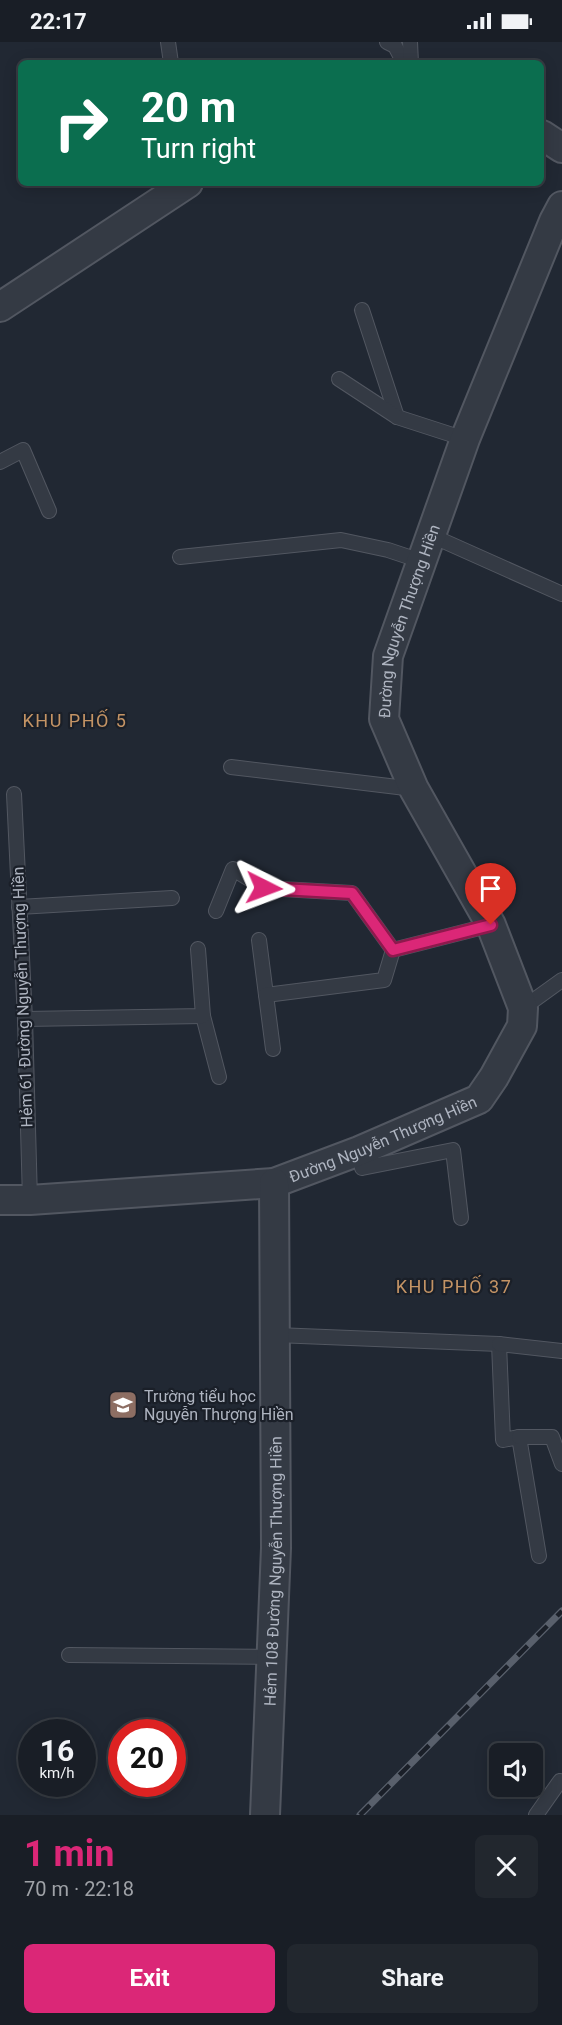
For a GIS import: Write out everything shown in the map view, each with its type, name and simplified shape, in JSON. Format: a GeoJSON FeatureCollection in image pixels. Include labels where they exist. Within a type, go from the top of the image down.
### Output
{"type":"FeatureCollection","features":[{"type":"Feature","properties":{"kind":"street"},"geometry":{"type":"LineString","coordinates":[[544,136],[562,148]]}},
{"type":"Feature","properties":{"kind":"street"},"geometry":{"type":"LineString","coordinates":[[0,307],[183,186]]}},
{"type":"Feature","properties":{"kind":"street","name":"Đường Nguyễn Thượng Hiền"},"geometry":{"type":"LineString","coordinates":[[0,1200],[30,1200],[274,1183],[359,1151],[479,1099],[494,1077],[522,1026],[523,1008],[491,925],[414,789],[384,719],[388,656],[465,439],[562,206]]}},
{"type":"Feature","properties":{"kind":"street","name":"Hẻm 108 Đường Nguyễn Thượng Hiền"},"geometry":{"type":"LineString","coordinates":[[266,1815],[276,1548],[274,1183]]}},
{"type":"Feature","properties":{"kind":"lane"},"geometry":{"type":"LineString","coordinates":[[168,42],[171,60]]}},
{"type":"Feature","properties":{"kind":"lane"},"geometry":{"type":"LineString","coordinates":[[387,42],[395,46],[402,60]]}},
{"type":"Feature","properties":{"kind":"lane"},"geometry":{"type":"LineString","coordinates":[[410,42],[411,60]]}},
{"type":"Feature","properties":{"kind":"lane"},"geometry":{"type":"LineString","coordinates":[[362,310],[397,417]]}},
{"type":"Feature","properties":{"kind":"lane"},"geometry":{"type":"LineString","coordinates":[[339,379],[397,417],[465,439]]}},
{"type":"Feature","properties":{"kind":"lane"},"geometry":{"type":"LineString","coordinates":[[0,462],[23,450],[50,511]]}},
{"type":"Feature","properties":{"kind":"lane"},"geometry":{"type":"LineString","coordinates":[[180,557],[341,540],[388,550],[425,548],[562,594]]}},
{"type":"Feature","properties":{"kind":"lane"},"geometry":{"type":"LineString","coordinates":[[231,767],[414,789]]}},
{"type":"Feature","properties":{"kind":"lane","name":"Hẻm 61 Đường Nguyễn Thượng Hiền"},"geometry":{"type":"LineString","coordinates":[[14,795],[25,1019],[30,1200]]}},
{"type":"Feature","properties":{"kind":"lane"},"geometry":{"type":"LineString","coordinates":[[216,911],[233,869],[264,888],[352,893],[393,950]]}},
{"type":"Feature","properties":{"kind":"lane"},"geometry":{"type":"LineString","coordinates":[[19,907],[172,898]]}},
{"type":"Feature","properties":{"kind":"lane"},"geometry":{"type":"LineString","coordinates":[[393,950],[491,925]]}},
{"type":"Feature","properties":{"kind":"lane"},"geometry":{"type":"LineString","coordinates":[[259,940],[273,1049]]}},
{"type":"Feature","properties":{"kind":"lane"},"geometry":{"type":"LineString","coordinates":[[198,949],[203,1016],[219,1077]]}},
{"type":"Feature","properties":{"kind":"lane"},"geometry":{"type":"LineString","coordinates":[[266,994],[384,980],[393,950]]}},
{"type":"Feature","properties":{"kind":"lane"},"geometry":{"type":"LineString","coordinates":[[523,1008],[562,980]]}},
{"type":"Feature","properties":{"kind":"lane"},"geometry":{"type":"LineString","coordinates":[[25,1019],[203,1016]]}},
{"type":"Feature","properties":{"kind":"lane"},"geometry":{"type":"LineString","coordinates":[[359,1151],[362,1168],[453,1150],[461,1218]]}},
{"type":"Feature","properties":{"kind":"lane"},"geometry":{"type":"LineString","coordinates":[[276,1335],[499,1344],[562,1351]]}},
{"type":"Feature","properties":{"kind":"lane"},"geometry":{"type":"LineString","coordinates":[[499,1344],[503,1440],[519,1437],[552,1437],[562,1464]]}},
{"type":"Feature","properties":{"kind":"lane"},"geometry":{"type":"LineString","coordinates":[[519,1437],[539,1556]]}},
{"type":"Feature","properties":{"kind":"lane"},"geometry":{"type":"LineString","coordinates":[[69,1655],[271,1657]]}},
{"type":"Feature","properties":{"kind":"lane"},"geometry":{"type":"LineString","coordinates":[[536,1815],[560,1780]]}},
{"type":"Feature","properties":{"kind":"railway"},"geometry":{"type":"LineString","coordinates":[[360,1815],[562,1611]]}},
{"type":"Feature","properties":{"kind":"place","name":"Trường tiểu học Nguyễn Thượng Hiền"},"geometry":{"type":"Point","coordinates":[123,1405]}},
{"type":"Feature","properties":{"kind":"district","name":"KHU PHỐ 5"},"geometry":{"type":"Point","coordinates":[75,721]}},
{"type":"Feature","properties":{"kind":"district","name":"KHU PHỐ 37"},"geometry":{"type":"Point","coordinates":[454,1287]}},
{"type":"Feature","properties":{"kind":"route"},"geometry":{"type":"LineString","coordinates":[[264,888],[352,893],[393,950],[491,925]]}}]}
